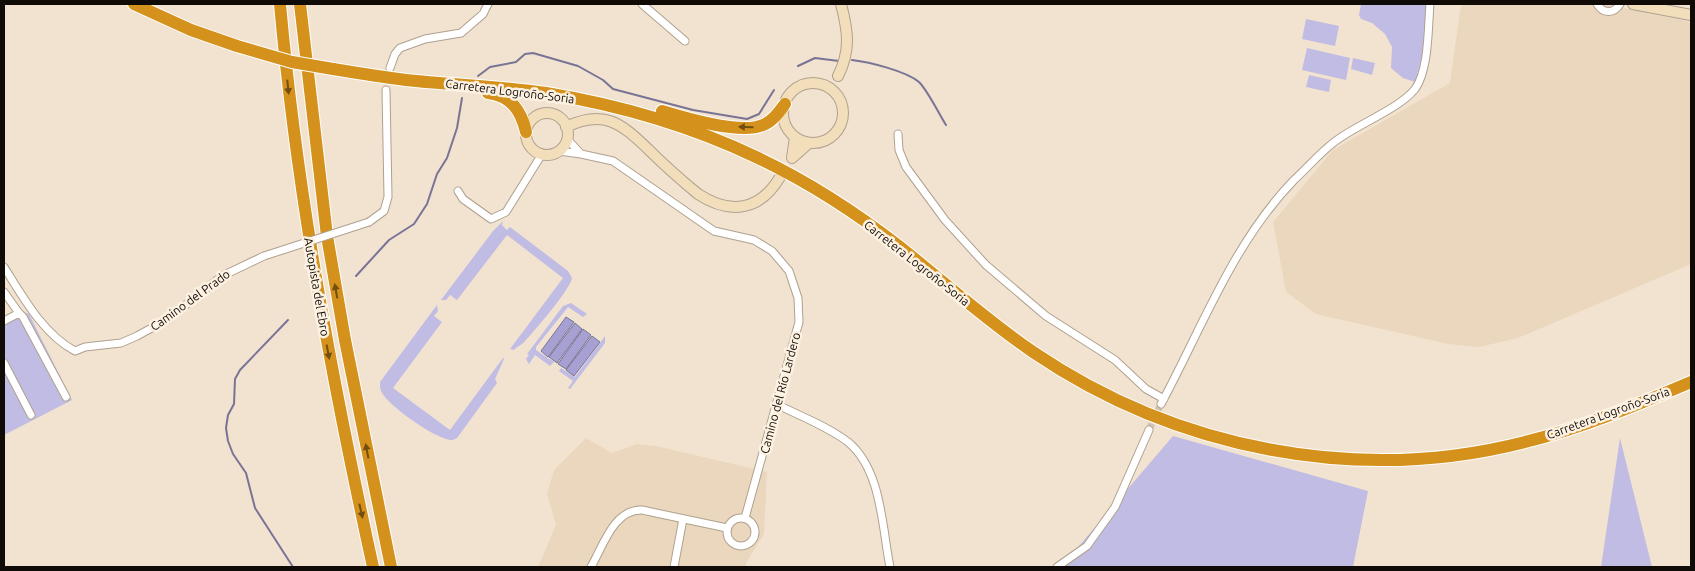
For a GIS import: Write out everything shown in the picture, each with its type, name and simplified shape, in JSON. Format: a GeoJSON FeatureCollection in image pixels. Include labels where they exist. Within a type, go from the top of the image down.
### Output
{"type":"FeatureCollection","features":[{"type":"Feature","properties":{"kind":"highway","name":"Carretera Logroño-Soria"},"geometry":{"type":"LineString","coordinates":[[134,4],[191,30],[292,62],[404,79],[542,92],[653,116],[726,143],[776,166],[824,193],[867,222],[982,315],[1032,352],[1076,379],[1148,414],[1219,439],[1285,452],[1340,459],[1393,461],[1439,457],[1501,448],[1552,435],[1615,413],[1691,382]]}},
{"type":"Feature","properties":{"kind":"highway","name":"Autopista del Ebro"},"geometry":{"type":"LineString","coordinates":[[280,4],[295,149],[307,232],[340,414],[373,567]]}},
{"type":"Feature","properties":{"kind":"highway","name":"Autopista del Ebro"},"geometry":{"type":"LineString","coordinates":[[300,4],[320,190],[336,288],[391,567]]}},
{"type":"Feature","properties":{"kind":"highway"},"geometry":{"type":"LineString","coordinates":[[307,56],[308,4]]}},
{"type":"Feature","properties":{"kind":"highway"},"geometry":{"type":"LineString","coordinates":[[404,79],[430,87],[505,97],[520,112],[526,132]]}},
{"type":"Feature","properties":{"kind":"highway"},"geometry":{"type":"LineString","coordinates":[[542,92],[572,92],[597,96],[684,117],[744,128],[762,126],[772,120],[786,104]]}},
{"type":"Feature","properties":{"kind":"street"},"geometry":{"type":"LineString","coordinates":[[390,68],[395,54],[400,48],[425,38],[461,33],[483,14],[488,4]]}},
{"type":"Feature","properties":{"kind":"street"},"geometry":{"type":"LineString","coordinates":[[642,4],[685,41]]}},
{"type":"Feature","properties":{"kind":"street"},"geometry":{"type":"LineString","coordinates":[[837,95],[826,86],[812,84],[801,86],[792,92],[784,113],[786,124],[795,136],[809,143],[824,141],[840,127],[843,111],[837,95],[838,76],[845,60],[849,41],[841,4]]}},
{"type":"Feature","properties":{"kind":"street"},"geometry":{"type":"LineString","coordinates":[[898,134],[899,150],[906,167],[946,220],[986,265],[1046,316],[1115,360],[1163,402],[1244,244],[1263,216],[1294,181],[1333,142],[1414,90],[1423,76],[1430,4]]}},
{"type":"Feature","properties":{"kind":"street"},"geometry":{"type":"LineString","coordinates":[[1597,4],[1602,10],[1607,12],[1616,9],[1620,4]]}},
{"type":"Feature","properties":{"kind":"street"},"geometry":{"type":"LineString","coordinates":[[1632,4],[1691,14]]}},
{"type":"Feature","properties":{"kind":"street"},"geometry":{"type":"LineString","coordinates":[[826,86],[838,76]]}},
{"type":"Feature","properties":{"kind":"street","name":"Camino del Prado"},"geometry":{"type":"LineString","coordinates":[[4,267],[34,313],[63,345],[75,352],[85,347],[122,343],[168,318],[222,276],[264,256],[369,222],[384,211],[388,197],[386,90]]}},
{"type":"Feature","properties":{"kind":"street"},"geometry":{"type":"LineString","coordinates":[[544,114],[559,118],[566,127],[566,139],[559,151],[549,155],[542,154],[530,146],[526,132],[534,118],[544,114]]}},
{"type":"Feature","properties":{"kind":"street"},"geometry":{"type":"LineString","coordinates":[[566,127],[595,118],[622,126],[698,194],[710,203],[725,207],[751,204],[765,196],[780,177]]}},
{"type":"Feature","properties":{"kind":"street"},"geometry":{"type":"LineString","coordinates":[[795,136],[790,161],[809,143]]}},
{"type":"Feature","properties":{"kind":"street"},"geometry":{"type":"LineString","coordinates":[[566,139],[581,154]]}},
{"type":"Feature","properties":{"kind":"street","name":"Camino del Río Lardero"},"geometry":{"type":"LineString","coordinates":[[559,151],[613,161],[714,231],[754,240],[772,252],[788,271],[798,298],[799,322],[745,518]]}},
{"type":"Feature","properties":{"kind":"street"},"geometry":{"type":"LineString","coordinates":[[458,191],[463,199],[490,219],[506,212],[542,154]]}},
{"type":"Feature","properties":{"kind":"street"},"geometry":{"type":"LineString","coordinates":[[4,292],[23,317],[66,397]]}},
{"type":"Feature","properties":{"kind":"street"},"geometry":{"type":"LineString","coordinates":[[4,320],[19,313]]}},
{"type":"Feature","properties":{"kind":"street"},"geometry":{"type":"LineString","coordinates":[[4,363],[31,415]]}},
{"type":"Feature","properties":{"kind":"street"},"geometry":{"type":"LineString","coordinates":[[776,404],[816,422],[848,443],[863,459],[871,476],[879,504],[890,567]]}},
{"type":"Feature","properties":{"kind":"street"},"geometry":{"type":"LineString","coordinates":[[1057,567],[1087,546],[1115,507],[1149,430]]}},
{"type":"Feature","properties":{"kind":"street"},"geometry":{"type":"LineString","coordinates":[[591,567],[619,518],[628,511],[642,510],[727,528]]}},
{"type":"Feature","properties":{"kind":"street"},"geometry":{"type":"LineString","coordinates":[[736,518],[750,520],[755,529],[753,539],[740,546],[736,545],[728,538],[727,528],[736,518]]}},
{"type":"Feature","properties":{"kind":"street"},"geometry":{"type":"LineString","coordinates":[[674,567],[683,519]]}},
{"type":"Feature","properties":{"kind":"shaded area"},"geometry":{"type":"Polygon","coordinates":[[[1361,4],[1427,4],[1422,57],[1415,82],[1403,78],[1391,68],[1392,47],[1385,34],[1372,23],[1361,19],[1359,15],[1361,4]]]}},
{"type":"Feature","properties":{"kind":"shaded area"},"geometry":{"type":"Polygon","coordinates":[[[1461,4],[1605,4],[1691,22],[1691,264],[1518,338],[1479,347],[1448,344],[1316,314],[1286,292],[1273,222],[1333,150],[1450,83],[1461,4]]]}},
{"type":"Feature","properties":{"kind":"shaded area"},"geometry":{"type":"Polygon","coordinates":[[[1306,19],[1339,26],[1335,46],[1302,39],[1306,19]]]}},
{"type":"Feature","properties":{"kind":"shaded area"},"geometry":{"type":"Polygon","coordinates":[[[1307,48],[1350,58],[1346,80],[1302,70],[1307,48]]]}},
{"type":"Feature","properties":{"kind":"shaded area"},"geometry":{"type":"Polygon","coordinates":[[[1353,58],[1375,63],[1372,75],[1351,69],[1353,58]]]}},
{"type":"Feature","properties":{"kind":"shaded area"},"geometry":{"type":"Polygon","coordinates":[[[1309,75],[1331,80],[1329,92],[1306,87],[1309,75]]]}},
{"type":"Feature","properties":{"kind":"shaded area"},"geometry":{"type":"Polygon","coordinates":[[[503,221],[502,225],[507,230],[510,227],[568,271],[572,278],[552,310],[524,343],[514,350],[510,349],[563,278],[507,235],[457,300],[450,295],[446,300],[441,300],[493,231],[503,221]]]}},
{"type":"Feature","properties":{"kind":"shaded area"},"geometry":{"type":"Polygon","coordinates":[[[571,303],[587,314],[583,317],[568,307],[536,347],[536,350],[554,362],[550,366],[535,355],[529,364],[526,359],[529,355],[527,354],[563,306],[571,303]]]}},
{"type":"Feature","properties":{"kind":"shaded area"},"geometry":{"type":"Polygon","coordinates":[[[437,305],[438,311],[434,316],[442,322],[393,388],[450,430],[504,359],[495,379],[497,383],[457,438],[453,440],[437,435],[415,422],[386,399],[380,388],[380,382],[437,305]]]}},
{"type":"Feature","properties":{"kind":"shaded area"},"geometry":{"type":"Polygon","coordinates":[[[23,312],[29,314],[72,400],[4,435],[4,323],[23,312]]]}},
{"type":"Feature","properties":{"kind":"shaded area"},"geometry":{"type":"Polygon","coordinates":[[[566,317],[574,322],[548,357],[541,351],[566,317]]]}},
{"type":"Feature","properties":{"kind":"shaded area"},"geometry":{"type":"Polygon","coordinates":[[[575,323],[582,329],[557,363],[549,357],[575,323]]]}},
{"type":"Feature","properties":{"kind":"shaded area"},"geometry":{"type":"Polygon","coordinates":[[[583,329],[591,335],[566,369],[558,364],[583,329]]]}},
{"type":"Feature","properties":{"kind":"shaded area"},"geometry":{"type":"Polygon","coordinates":[[[592,336],[600,342],[574,376],[566,370],[592,336]]]}},
{"type":"Feature","properties":{"kind":"shaded area"},"geometry":{"type":"Polygon","coordinates":[[[605,336],[605,343],[570,389],[568,388],[573,381],[559,371],[561,368],[575,377],[605,336]]]}},
{"type":"Feature","properties":{"kind":"shaded area"},"geometry":{"type":"Polygon","coordinates":[[[1173,436],[1368,491],[1353,567],[1061,567],[1173,436]]]}},
{"type":"Feature","properties":{"kind":"shaded area"},"geometry":{"type":"Polygon","coordinates":[[[586,438],[612,453],[637,444],[656,446],[767,472],[764,534],[746,563],[746,567],[538,567],[556,525],[547,494],[554,470],[586,438]]]}},
{"type":"Feature","properties":{"kind":"shaded area"},"geometry":{"type":"Polygon","coordinates":[[[1620,438],[1652,567],[1601,567],[1620,438]]]}},
{"type":"Feature","properties":{"kind":"waterway"},"geometry":{"type":"LineString","coordinates":[[478,76],[490,67],[516,62],[525,54],[533,53],[578,66],[603,80],[613,89],[693,110],[747,119],[759,114],[774,90]]}},
{"type":"Feature","properties":{"kind":"waterway"},"geometry":{"type":"LineString","coordinates":[[798,66],[815,58],[839,61]]}},
{"type":"Feature","properties":{"kind":"waterway"},"geometry":{"type":"LineString","coordinates":[[852,60],[897,71],[919,82],[946,125]]}},
{"type":"Feature","properties":{"kind":"waterway"},"geometry":{"type":"LineString","coordinates":[[356,276],[389,240],[414,224],[427,204],[437,174],[447,158],[457,128],[462,98]]}},
{"type":"Feature","properties":{"kind":"waterway"},"geometry":{"type":"LineString","coordinates":[[288,320],[240,370],[235,379],[234,404],[228,415],[226,428],[233,454],[246,473],[255,508],[293,567]]}},
{"type":"Feature","properties":{"kind":"tunnel"},"geometry":{"type":"LineString","coordinates":[[1149,430],[1161,404]]}}]}
